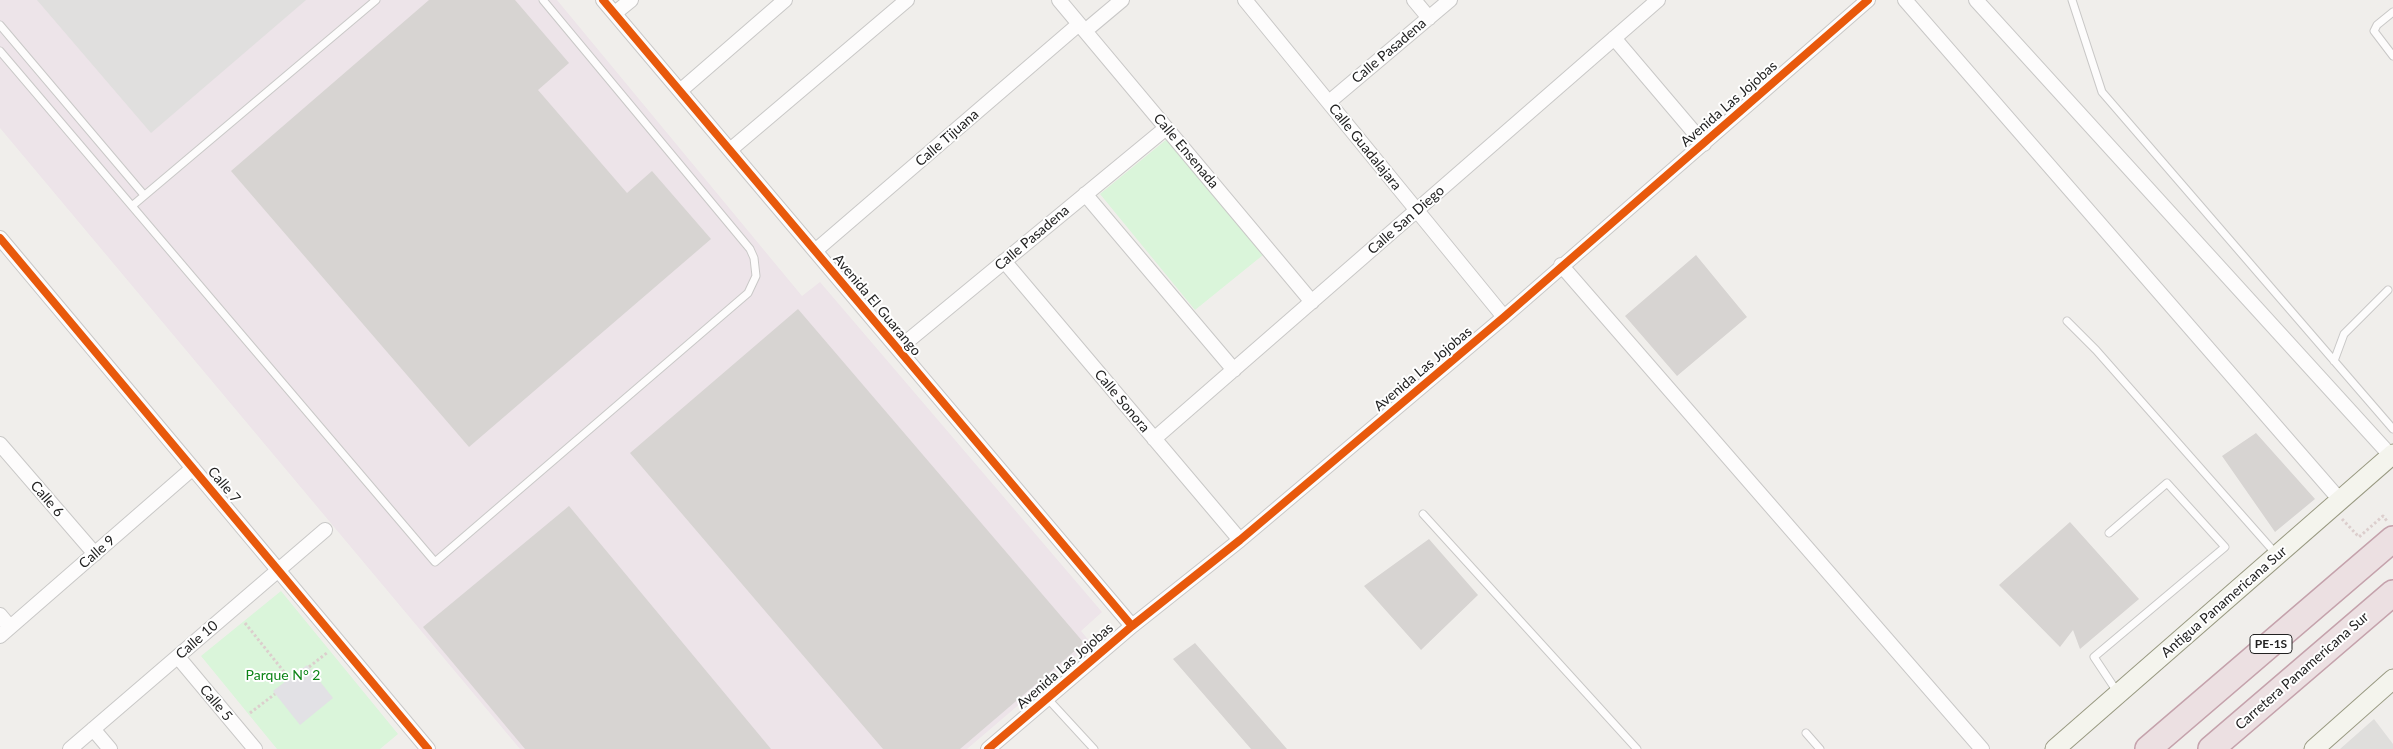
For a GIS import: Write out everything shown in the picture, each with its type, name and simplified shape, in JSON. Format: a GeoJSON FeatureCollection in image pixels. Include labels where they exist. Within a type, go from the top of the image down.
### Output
{"type":"FeatureCollection","features":[{"type":"Feature","properties":{"kind":"highway","name":"PE-1S"},"geometry":{"type":"LineString","coordinates":[[2148,749],[2393,539]]}},
{"type":"Feature","properties":{"kind":"highway","name":"Carretera Panamericana Sur"},"geometry":{"type":"LineString","coordinates":[[2211,749],[2393,593]]}},
{"type":"Feature","properties":{"kind":"main road","name":"Antigua Panamericana Sur"},"geometry":{"type":"LineString","coordinates":[[2055,749],[2392,455]]}},
{"type":"Feature","properties":{"kind":"main road"},"geometry":{"type":"LineString","coordinates":[[2314,749],[2393,679]]}},
{"type":"Feature","properties":{"kind":"street","name":"Avenida El Guarango"},"geometry":{"type":"LineString","coordinates":[[604,0],[1132,626]]}},
{"type":"Feature","properties":{"kind":"street"},"geometry":{"type":"LineString","coordinates":[[615,13],[631,0]]}},
{"type":"Feature","properties":{"kind":"street"},"geometry":{"type":"LineString","coordinates":[[680,90],[785,0]]}},
{"type":"Feature","properties":{"kind":"street"},"geometry":{"type":"LineString","coordinates":[[730,150],[907,0]]}},
{"type":"Feature","properties":{"kind":"street","name":"Calle Ensenada"},"geometry":{"type":"LineString","coordinates":[[1059,0],[1312,302]]}},
{"type":"Feature","properties":{"kind":"street","name":"Calle Tijuana"},"geometry":{"type":"LineString","coordinates":[[815,251],[1082,28],[1122,0]]}},
{"type":"Feature","properties":{"kind":"street","name":"Calle Guadalajara"},"geometry":{"type":"LineString","coordinates":[[1245,0],[1504,317]]}},
{"type":"Feature","properties":{"kind":"street"},"geometry":{"type":"LineString","coordinates":[[1414,0],[1429,18]]}},
{"type":"Feature","properties":{"kind":"street","name":"Calle Pasadena"},"geometry":{"type":"LineString","coordinates":[[1329,102],[1450,0]]}},
{"type":"Feature","properties":{"kind":"street","name":"Calle San Diego"},"geometry":{"type":"LineString","coordinates":[[1154,440],[1658,0]]}},
{"type":"Feature","properties":{"kind":"street","name":"Avenida Las Jojobas"},"geometry":{"type":"LineString","coordinates":[[988,749],[1132,626],[1240,540],[1504,317],[1561,265],[1704,144],[1868,0]]}},
{"type":"Feature","properties":{"kind":"street"},"geometry":{"type":"LineString","coordinates":[[1905,0],[2336,504]]}},
{"type":"Feature","properties":{"kind":"street"},"geometry":{"type":"LineString","coordinates":[[1976,0],[2392,455]]}},
{"type":"Feature","properties":{"kind":"street"},"geometry":{"type":"LineString","coordinates":[[1614,38],[1704,144]]}},
{"type":"Feature","properties":{"kind":"street","name":"Calle Pasadena"},"geometry":{"type":"LineString","coordinates":[[898,349],[1166,128]]}},
{"type":"Feature","properties":{"kind":"street"},"geometry":{"type":"LineString","coordinates":[[1086,194],[1234,370]]}},
{"type":"Feature","properties":{"kind":"street","name":"Calle 7"},"geometry":{"type":"LineString","coordinates":[[0,238],[428,749]]}},
{"type":"Feature","properties":{"kind":"street","name":"Calle Sonora"},"geometry":{"type":"LineString","coordinates":[[1004,262],[1240,540]]}},
{"type":"Feature","properties":{"kind":"street"},"geometry":{"type":"LineString","coordinates":[[1561,265],[1982,749]]}},
{"type":"Feature","properties":{"kind":"street","name":"Calle 6"},"geometry":{"type":"LineString","coordinates":[[0,444],[94,554]]}},
{"type":"Feature","properties":{"kind":"street","name":"Calle 9"},"geometry":{"type":"LineString","coordinates":[[5,631],[193,468]]}},
{"type":"Feature","properties":{"kind":"street","name":"Calle 10"},"geometry":{"type":"LineString","coordinates":[[70,749],[325,530]]}},
{"type":"Feature","properties":{"kind":"street"},"geometry":{"type":"LineString","coordinates":[[0,615],[5,631]]}},
{"type":"Feature","properties":{"kind":"street","name":"Calle 5"},"geometry":{"type":"LineString","coordinates":[[178,657],[254,749]]}},
{"type":"Feature","properties":{"kind":"street"},"geometry":{"type":"LineString","coordinates":[[93,729],[110,749]]}},
{"type":"Feature","properties":{"kind":"lane"},"geometry":{"type":"LineString","coordinates":[[132,206],[376,0]]}},
{"type":"Feature","properties":{"kind":"lane"},"geometry":{"type":"LineString","coordinates":[[0,51],[435,562],[748,293],[756,276],[754,258],[750,249],[543,0]]}},
{"type":"Feature","properties":{"kind":"lane"},"geometry":{"type":"LineString","coordinates":[[2072,0],[2102,92],[2393,429]]}},
{"type":"Feature","properties":{"kind":"lane"},"geometry":{"type":"LineString","coordinates":[[2393,12],[2377,25],[2374,31],[2393,56]]}},
{"type":"Feature","properties":{"kind":"lane"},"geometry":{"type":"LineString","coordinates":[[0,25],[144,195]]}},
{"type":"Feature","properties":{"kind":"lane"},"geometry":{"type":"LineString","coordinates":[[2334,361],[2344,334],[2388,290]]}},
{"type":"Feature","properties":{"kind":"lane"},"geometry":{"type":"LineString","coordinates":[[2067,321],[2096,350],[2277,555]]}},
{"type":"Feature","properties":{"kind":"lane"},"geometry":{"type":"LineString","coordinates":[[2109,533],[2167,483],[2225,547],[2094,657],[2119,693]]}},
{"type":"Feature","properties":{"kind":"lane"},"geometry":{"type":"LineString","coordinates":[[1423,514],[1637,749]]}},
{"type":"Feature","properties":{"kind":"lane"},"geometry":{"type":"LineString","coordinates":[[1048,698],[1094,749]]}},
{"type":"Feature","properties":{"kind":"lane"},"geometry":{"type":"LineString","coordinates":[[1806,733],[1820,749]]}},
{"type":"Feature","properties":{"kind":"path"},"geometry":{"type":"LineString","coordinates":[[2336,504],[2359,537],[2383,516]]}},
{"type":"Feature","properties":{"kind":"path"},"geometry":{"type":"LineString","coordinates":[[245,624],[289,678]]}},
{"type":"Feature","properties":{"kind":"path"},"geometry":{"type":"LineString","coordinates":[[309,667],[328,652]]}},
{"type":"Feature","properties":{"kind":"path"},"geometry":{"type":"LineString","coordinates":[[250,713],[275,694]]}},
{"type":"Feature","properties":{"kind":"shaded area"},"geometry":{"type":"Polygon","coordinates":[[[0,0],[557,0],[802,296],[820,282],[1102,612],[1081,631],[1091,643],[967,749],[520,749],[0,128],[0,0]]]}},
{"type":"Feature","properties":{"kind":"shaded area"},"geometry":{"type":"Polygon","coordinates":[[[37,0],[306,0],[151,133],[37,0]]]}},
{"type":"Feature","properties":{"kind":"shaded area"},"geometry":{"type":"Polygon","coordinates":[[[307,665],[333,698],[300,725],[273,691],[307,665]]]}},
{"type":"Feature","properties":{"kind":"shaded area"},"geometry":{"type":"Polygon","coordinates":[[[2374,719],[2393,744],[2393,749],[2340,749],[2374,719]]]}},
{"type":"Feature","properties":{"kind":"green space"},"geometry":{"type":"Polygon","coordinates":[[[1167,139],[1263,255],[1195,310],[1100,194],[1167,139]]]}},
{"type":"Feature","properties":{"kind":"green space","name":"Parque N° 2"},"geometry":{"type":"Polygon","coordinates":[[[281,591],[398,734],[380,749],[277,749],[201,656],[281,591]]]}},
{"type":"Feature","properties":{"kind":"building"},"geometry":{"type":"Polygon","coordinates":[[[429,0],[515,0],[569,63],[538,90],[627,193],[652,171],[711,239],[469,447],[231,171],[429,0]]]}},
{"type":"Feature","properties":{"kind":"building"},"geometry":{"type":"Polygon","coordinates":[[[1696,255],[1747,317],[1677,376],[1625,316],[1696,255]]]}},
{"type":"Feature","properties":{"kind":"building"},"geometry":{"type":"Polygon","coordinates":[[[798,309],[1084,643],[960,749],[883,749],[630,453],[798,309]]]}},
{"type":"Feature","properties":{"kind":"building"},"geometry":{"type":"Polygon","coordinates":[[[2256,433],[2315,499],[2275,532],[2222,456],[2256,433]]]}},
{"type":"Feature","properties":{"kind":"building"},"geometry":{"type":"Polygon","coordinates":[[[569,506],[771,749],[525,749],[423,627],[569,506]]]}},
{"type":"Feature","properties":{"kind":"building"},"geometry":{"type":"Polygon","coordinates":[[[2070,522],[2139,599],[2080,649],[2073,630],[2060,647],[1999,585],[2070,522]]]}},
{"type":"Feature","properties":{"kind":"building"},"geometry":{"type":"Polygon","coordinates":[[[1429,539],[1478,595],[1421,650],[1364,586],[1429,539]]]}},
{"type":"Feature","properties":{"kind":"building"},"geometry":{"type":"Polygon","coordinates":[[[1195,643],[1287,749],[1251,749],[1173,659],[1195,643]]]}},
{"type":"Feature","properties":{"kind":"cycle path"},"geometry":{"type":"LineString","coordinates":[[603,0],[1132,626]]}},
{"type":"Feature","properties":{"kind":"cycle path"},"geometry":{"type":"LineString","coordinates":[[988,749],[1132,626],[1240,540],[1504,317],[1868,0]]}},
{"type":"Feature","properties":{"kind":"cycle path"},"geometry":{"type":"LineString","coordinates":[[0,238],[428,749]]}}]}
